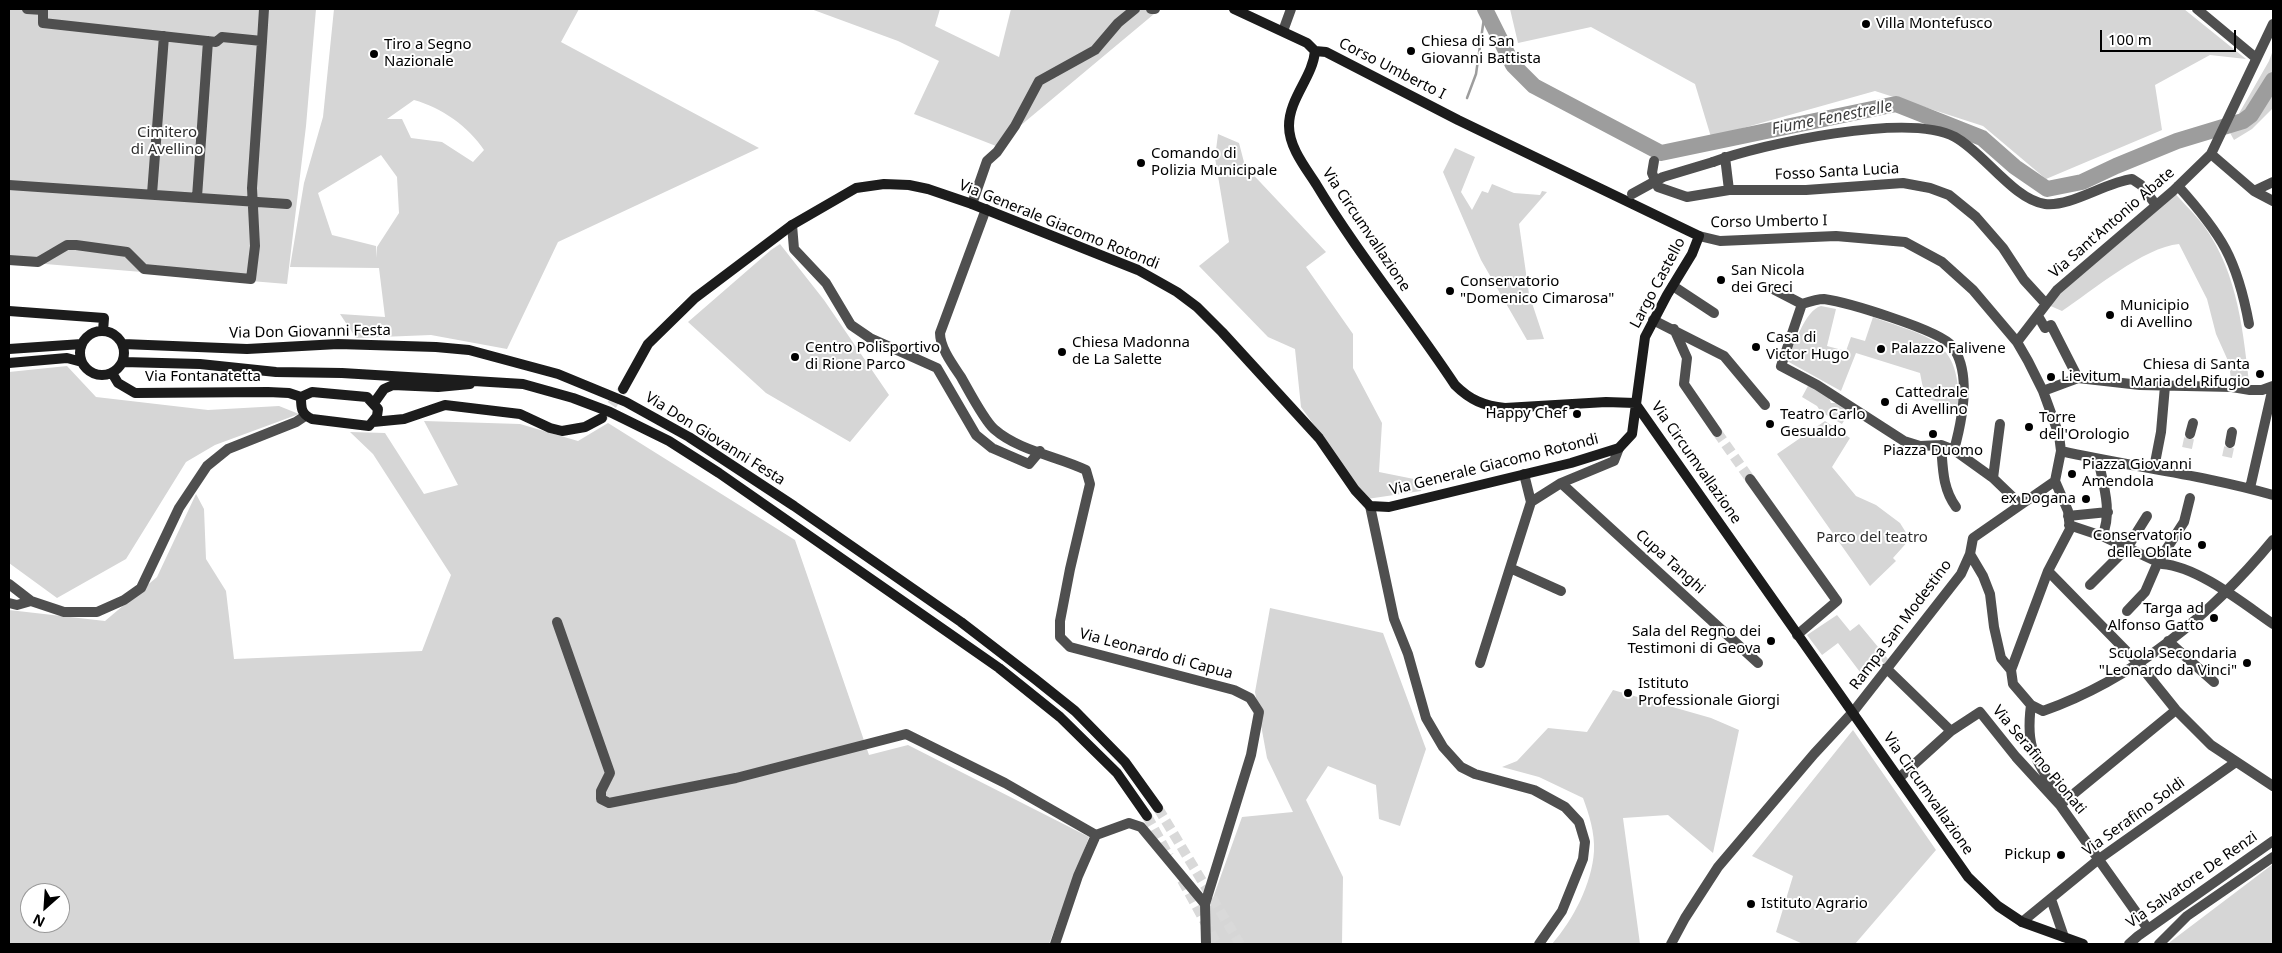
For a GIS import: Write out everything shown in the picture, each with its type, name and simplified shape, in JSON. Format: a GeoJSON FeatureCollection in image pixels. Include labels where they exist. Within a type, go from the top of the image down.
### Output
{"type":"FeatureCollection","features":[{"type":"Feature","properties":{"kind":"street"},"geometry":{"type":"LineString","coordinates":[[27,9],[43,10],[42,23],[216,42],[222,37],[262,41]]}},
{"type":"Feature","properties":{"kind":"street"},"geometry":{"type":"LineString","coordinates":[[9,260],[38,262],[67,245],[127,252],[144,269],[251,280],[255,246],[251,201],[264,9]]}},
{"type":"Feature","properties":{"kind":"street"},"geometry":{"type":"LineString","coordinates":[[972,204],[987,161],[997,152],[1039,81],[1095,50],[1118,23],[1135,9]]}},
{"type":"Feature","properties":{"kind":"street","name":"Corso Umberto I"},"geometry":{"type":"LineString","coordinates":[[1234,9],[1307,43],[1315,51],[1326,52],[1458,120],[1628,197],[1700,236],[1720,241],[1836,236],[1905,242],[1942,262],[1966,282],[2017,342],[2043,391],[2059,435],[2062,451]]}},
{"type":"Feature","properties":{"kind":"street"},"geometry":{"type":"LineString","coordinates":[[1283,31],[1291,9]]}},
{"type":"Feature","properties":{"kind":"street"},"geometry":{"type":"LineString","coordinates":[[2197,9],[2256,58]]}},
{"type":"Feature","properties":{"kind":"street"},"geometry":{"type":"LineString","coordinates":[[2273,24],[2211,154],[2254,191],[2273,200]]}},
{"type":"Feature","properties":{"kind":"street"},"geometry":{"type":"LineString","coordinates":[[152,194],[164,36]]}},
{"type":"Feature","properties":{"kind":"street"},"geometry":{"type":"LineString","coordinates":[[197,198],[208,41]]}},
{"type":"Feature","properties":{"kind":"street","name":"Via Circumvallazione"},"geometry":{"type":"LineString","coordinates":[[1315,51],[1313,63],[1291,114],[1289,126],[1296,152],[1332,210],[1455,385],[1476,402],[1505,408],[1606,402],[1635,403],[1968,877],[1998,906],[2022,922],[2083,944]]}},
{"type":"Feature","properties":{"kind":"street"},"geometry":{"type":"LineString","coordinates":[[1628,197],[1663,177],[1725,157],[1807,138],[1858,129],[1922,128],[1954,136],[2022,195],[2045,204],[2064,201],[2132,179],[2141,185],[2156,205]]}},
{"type":"Feature","properties":{"kind":"street","name":"Via Sant'Antonio Abate"},"geometry":{"type":"LineString","coordinates":[[2017,342],[2057,290],[2178,186],[2211,154]]}},
{"type":"Feature","properties":{"kind":"street"},"geometry":{"type":"LineString","coordinates":[[1725,157],[1729,190]]}},
{"type":"Feature","properties":{"kind":"street","name":"Fosso Santa Lucia"},"geometry":{"type":"LineString","coordinates":[[1654,161],[1651,168],[1652,175],[1658,186],[1668,192],[1686,197],[1729,190],[1806,190],[1904,183],[1930,188],[1949,195],[1976,217],[2003,248],[2024,280],[2046,304]]}},
{"type":"Feature","properties":{"kind":"street"},"geometry":{"type":"LineString","coordinates":[[2254,191],[2273,182]]}},
{"type":"Feature","properties":{"kind":"street","name":"Via Generale Giacomo Rotondi"},"geometry":{"type":"LineString","coordinates":[[623,389],[648,344],[695,298],[792,225],[856,188],[909,184],[928,188],[972,204],[1138,270],[1177,292],[1197,307],[1222,332],[1320,438],[1355,490],[1370,506],[1389,507],[1580,460],[1620,448],[1632,434],[1635,403]]}},
{"type":"Feature","properties":{"kind":"street"},"geometry":{"type":"LineString","coordinates":[[9,185],[287,204]]}},
{"type":"Feature","properties":{"kind":"street"},"geometry":{"type":"LineString","coordinates":[[2178,186],[2209,221],[2222,241],[2236,269],[2249,324]]}},
{"type":"Feature","properties":{"kind":"street","name":"Via Leonardo di Capua"},"geometry":{"type":"LineString","coordinates":[[986,210],[940,333],[940,340],[956,370],[994,429],[1017,444],[1040,451],[1086,470],[1090,484],[1070,569],[1060,621],[1060,636],[1070,647],[1234,690],[1250,698],[1259,712],[1251,756],[1205,904]]}},
{"type":"Feature","properties":{"kind":"street"},"geometry":{"type":"LineString","coordinates":[[792,225],[794,249],[826,284],[851,325],[870,338],[937,368],[976,435],[992,448],[1029,464],[1040,451]]}},
{"type":"Feature","properties":{"kind":"street","name":"Largo Castello"},"geometry":{"type":"LineString","coordinates":[[1635,403],[1645,337],[1692,254],[1700,236]]}},
{"type":"Feature","properties":{"kind":"street"},"geometry":{"type":"LineString","coordinates":[[1673,286],[1714,313]]}},
{"type":"Feature","properties":{"kind":"street"},"geometry":{"type":"LineString","coordinates":[[1773,289],[1802,304],[1822,299],[1886,316],[1919,327],[1952,345],[1960,362],[1964,395],[1961,427],[1954,450]]}},
{"type":"Feature","properties":{"kind":"street"},"geometry":{"type":"LineString","coordinates":[[1802,304],[1781,366],[1817,385],[1904,441],[1920,446],[1941,445],[1954,450],[1993,478],[2020,504]]}},
{"type":"Feature","properties":{"kind":"street"},"geometry":{"type":"LineString","coordinates":[[9,311],[104,318],[103,331]]}},
{"type":"Feature","properties":{"kind":"street"},"geometry":{"type":"LineString","coordinates":[[2038,316],[2045,328],[2051,325],[2078,378]]}},
{"type":"Feature","properties":{"kind":"street"},"geometry":{"type":"LineString","coordinates":[[1653,320],[1724,356],[1765,405]]}},
{"type":"Feature","properties":{"kind":"street"},"geometry":{"type":"LineString","coordinates":[[1674,329],[1687,358],[1684,384],[1717,432]]}},
{"type":"Feature","properties":{"kind":"street"},"geometry":{"type":"LineString","coordinates":[[103,331],[115,335],[123,344],[124,356],[123,362],[112,373],[105,375],[91,373],[82,362],[80,350],[90,334],[103,331]]}},
{"type":"Feature","properties":{"kind":"street"},"geometry":{"type":"LineString","coordinates":[[9,349],[82,344]]}},
{"type":"Feature","properties":{"kind":"street","name":"Via Don Giovanni Festa"},"geometry":{"type":"LineString","coordinates":[[123,344],[247,348],[338,344],[469,350],[558,374],[626,402],[689,437],[794,506],[961,622],[1075,711],[1125,762],[1158,808]]}},
{"type":"Feature","properties":{"kind":"street"},"geometry":{"type":"LineString","coordinates":[[9,363],[67,358],[82,362]]}},
{"type":"Feature","properties":{"kind":"street","name":"Via Don Giovanni Festa"},"geometry":{"type":"LineString","coordinates":[[123,362],[200,364],[276,372],[523,384],[573,398],[610,412],[669,441],[719,473],[999,668],[1060,717],[1117,774],[1147,816]]}},
{"type":"Feature","properties":{"kind":"street","name":"Via Fontanatetta"},"geometry":{"type":"LineString","coordinates":[[112,373],[118,383],[135,393],[268,392],[289,393],[301,397],[312,392],[367,397],[374,403]]}},
{"type":"Feature","properties":{"kind":"street"},"geometry":{"type":"LineString","coordinates":[[2043,391],[2078,378],[2111,386],[2232,387],[2262,390],[2273,387],[2270,413],[2250,488]]}},
{"type":"Feature","properties":{"kind":"street"},"geometry":{"type":"LineString","coordinates":[[301,397],[301,411],[312,420],[368,426],[373,422],[378,409],[374,403],[384,390],[393,385],[438,387],[488,381]]}},
{"type":"Feature","properties":{"kind":"street"},"geometry":{"type":"LineString","coordinates":[[2154,468],[2161,432],[2165,386]]}},
{"type":"Feature","properties":{"kind":"street"},"geometry":{"type":"LineString","coordinates":[[2262,390],[2272,402]]}},
{"type":"Feature","properties":{"kind":"street"},"geometry":{"type":"LineString","coordinates":[[373,422],[404,419],[445,405],[520,414],[550,428],[562,431],[584,427],[602,418]]}},
{"type":"Feature","properties":{"kind":"street"},"geometry":{"type":"LineString","coordinates":[[9,584],[31,601],[64,612],[97,612],[124,600],[141,588],[179,508],[207,466],[228,449],[296,422],[305,416]]}},
{"type":"Feature","properties":{"kind":"street"},"geometry":{"type":"LineString","coordinates":[[2190,434],[2193,423]]}},
{"type":"Feature","properties":{"kind":"street"},"geometry":{"type":"LineString","coordinates":[[1993,478],[2000,424]]}},
{"type":"Feature","properties":{"kind":"street"},"geometry":{"type":"LineString","coordinates":[[2230,443],[2232,432]]}},
{"type":"Feature","properties":{"kind":"street"},"geometry":{"type":"LineString","coordinates":[[1941,445],[1947,495],[1956,507]]}},
{"type":"Feature","properties":{"kind":"street"},"geometry":{"type":"LineString","coordinates":[[1531,502],[1561,483],[1614,461],[1620,448]]}},
{"type":"Feature","properties":{"kind":"street"},"geometry":{"type":"LineString","coordinates":[[2273,495],[2250,488],[2062,451],[2055,481],[2070,529],[2048,571],[2011,670],[2013,684],[2031,705],[2043,711],[2090,692],[2139,664],[2168,641],[2269,552],[2273,540]]}},
{"type":"Feature","properties":{"kind":"street"},"geometry":{"type":"LineString","coordinates":[[2098,459],[2108,512],[2102,536]]}},
{"type":"Feature","properties":{"kind":"street"},"geometry":{"type":"LineString","coordinates":[[1480,663],[1531,502],[1524,474]]}},
{"type":"Feature","properties":{"kind":"street"},"geometry":{"type":"LineString","coordinates":[[1750,479],[1837,601],[1797,635]]}},
{"type":"Feature","properties":{"kind":"street","name":"Rampa San Modestino"},"geometry":{"type":"LineString","coordinates":[[1671,944],[1685,918],[1718,867],[1852,712],[1961,574],[1970,554],[1973,538],[2055,481]]}},
{"type":"Feature","properties":{"kind":"street","name":"Cupa Tanghi"},"geometry":{"type":"LineString","coordinates":[[1561,483],[1758,663]]}},
{"type":"Feature","properties":{"kind":"street"},"geometry":{"type":"LineString","coordinates":[[2127,611],[2145,592],[2158,562],[2184,522],[2190,498]]}},
{"type":"Feature","properties":{"kind":"street"},"geometry":{"type":"LineString","coordinates":[[1370,506],[1394,619],[1408,654],[1426,718],[1442,747],[1462,767],[1475,774],[1534,790],[1565,807],[1579,822],[1585,842],[1583,859],[1562,911],[1539,944]]}},
{"type":"Feature","properties":{"kind":"street"},"geometry":{"type":"LineString","coordinates":[[2069,521],[2108,512]]}},
{"type":"Feature","properties":{"kind":"street"},"geometry":{"type":"LineString","coordinates":[[2090,585],[2127,548],[2147,516]]}},
{"type":"Feature","properties":{"kind":"street"},"geometry":{"type":"LineString","coordinates":[[2069,521],[2158,562],[2172,564],[2227,591],[2273,624]]}},
{"type":"Feature","properties":{"kind":"street"},"geometry":{"type":"LineString","coordinates":[[1970,554],[1983,576],[1990,594],[1994,627],[2001,658],[2011,670]]}},
{"type":"Feature","properties":{"kind":"street"},"geometry":{"type":"LineString","coordinates":[[1510,568],[1561,591]]}},
{"type":"Feature","properties":{"kind":"street"},"geometry":{"type":"LineString","coordinates":[[2048,571],[2077,598],[2139,664],[2176,710],[2211,745],[2273,786]]}},
{"type":"Feature","properties":{"kind":"street"},"geometry":{"type":"LineString","coordinates":[[9,603],[18,605],[31,601]]}},
{"type":"Feature","properties":{"kind":"street"},"geometry":{"type":"LineString","coordinates":[[557,622],[610,773],[601,791],[601,799],[609,803],[736,778],[906,734],[1005,783],[1096,835]]}},
{"type":"Feature","properties":{"kind":"street"},"geometry":{"type":"LineString","coordinates":[[2168,641],[2214,682]]}},
{"type":"Feature","properties":{"kind":"street"},"geometry":{"type":"LineString","coordinates":[[1886,668],[1951,731]]}},
{"type":"Feature","properties":{"kind":"street"},"geometry":{"type":"LineString","coordinates":[[2031,705],[2029,724],[2034,753],[2054,787],[2060,805],[2176,710]]}},
{"type":"Feature","properties":{"kind":"street","name":"Via Serafino Pionati"},"geometry":{"type":"LineString","coordinates":[[1899,778],[1951,731],[1980,712],[2016,757],[2060,805],[2148,928]]}},
{"type":"Feature","properties":{"kind":"street","name":"Via Serafino Soldi"},"geometry":{"type":"LineString","coordinates":[[2022,922],[2099,859],[2236,762]]}},
{"type":"Feature","properties":{"kind":"street"},"geometry":{"type":"LineString","coordinates":[[1055,944],[1078,876],[1096,835],[1129,823],[1141,827],[1205,904],[1206,944]]}},
{"type":"Feature","properties":{"kind":"street","name":"Via Salvatore De Renzi"},"geometry":{"type":"LineString","coordinates":[[2129,944],[2148,928],[2273,841]]}},
{"type":"Feature","properties":{"kind":"street","name":"Via Salvatore De Renzi"},"geometry":{"type":"LineString","coordinates":[[2158,944],[2187,916],[2273,857]]}},
{"type":"Feature","properties":{"kind":"street"},"geometry":{"type":"LineString","coordinates":[[2051,899],[2064,938]]}},
{"type":"Feature","properties":{"kind":"green space","name":"Cimitero di Avellino"},"geometry":{"type":"Polygon","coordinates":[[[9,9],[316,9],[306,126],[287,284],[9,261],[9,9]]]}},
{"type":"Feature","properties":{"kind":"green space"},"geometry":{"type":"Polygon","coordinates":[[[334,9],[579,9],[561,42],[759,148],[558,242],[507,349],[431,335],[356,338],[340,314],[385,317],[379,268],[290,267],[304,183],[323,117],[334,9]],[[414,100],[387,119],[402,119],[411,138],[442,142],[473,162],[484,150],[470,133],[453,119],[424,103],[414,100]],[[381,155],[318,193],[332,235],[376,246],[377,258],[377,247],[399,213],[397,177],[381,155]]]}},
{"type":"Feature","properties":{"kind":"green space"},"geometry":{"type":"Polygon","coordinates":[[[811,9],[940,9],[935,26],[999,57],[1011,9],[1160,9],[996,146],[914,114],[939,61],[898,41],[811,9]]]}},
{"type":"Feature","properties":{"kind":"green space"},"geometry":{"type":"Polygon","coordinates":[[[1510,9],[2184,9],[2246,59],[2210,55],[2155,85],[2162,130],[2046,179],[1983,126],[1875,91],[1711,137],[1695,84],[1591,27],[1518,43],[1510,9]]]}},
{"type":"Feature","properties":{"kind":"green space"},"geometry":{"type":"Polygon","coordinates":[[[2273,50],[2273,108],[2252,129],[2234,140],[2229,131],[2269,61],[2273,50]]]}},
{"type":"Feature","properties":{"kind":"green space"},"geometry":{"type":"Polygon","coordinates":[[[1218,134],[1239,143],[1245,166],[1326,252],[1306,267],[1353,334],[1353,368],[1382,423],[1379,472],[1424,481],[1421,491],[1367,499],[1301,407],[1295,349],[1268,337],[1199,266],[1229,242],[1215,158],[1218,134]]]}},
{"type":"Feature","properties":{"kind":"green space"},"geometry":{"type":"Polygon","coordinates":[[[1455,148],[1475,157],[1461,192],[1472,210],[1482,191],[1488,193],[1492,184],[1514,193],[1540,195],[1542,191],[1547,192],[1519,224],[1529,294],[1544,339],[1527,340],[1481,260],[1443,172],[1455,148]]]}},
{"type":"Feature","properties":{"kind":"green space"},"geometry":{"type":"Polygon","coordinates":[[[2173,191],[2204,226],[2225,264],[2238,305],[2250,390],[2232,387],[2229,363],[2216,334],[2207,299],[2179,244],[2165,247],[2135,261],[2062,311],[2046,304],[2173,191]]]}},
{"type":"Feature","properties":{"kind":"green space","name":"Centro Polisportivo di Rione Parco"},"geometry":{"type":"Polygon","coordinates":[[[780,244],[824,300],[889,395],[850,442],[766,393],[688,322],[780,244]]]}},
{"type":"Feature","properties":{"kind":"green space"},"geometry":{"type":"Polygon","coordinates":[[[1821,306],[1836,309],[1827,346],[1846,351],[1851,337],[1865,341],[1873,317],[1911,330],[1938,344],[1947,354],[1954,367],[1958,385],[1959,408],[1925,398],[1920,373],[1856,353],[1841,391],[1787,361],[1805,321],[1815,309],[1821,306]]]}},
{"type":"Feature","properties":{"kind":"green space"},"geometry":{"type":"Polygon","coordinates":[[[67,366],[96,397],[208,410],[279,406],[299,414],[215,445],[186,462],[126,559],[57,598],[9,563],[9,372],[67,366]]]}},
{"type":"Feature","properties":{"kind":"green space"},"geometry":{"type":"Polygon","coordinates":[[[1809,384],[1829,398],[1831,403],[1838,403],[1850,411],[1842,424],[1821,412],[1817,406],[1802,397],[1809,384]]]}},
{"type":"Feature","properties":{"kind":"green space"},"geometry":{"type":"Polygon","coordinates":[[[424,421],[520,424],[578,441],[608,423],[795,540],[869,755],[908,745],[1089,837],[1049,944],[9,944],[9,610],[105,621],[157,577],[196,494],[204,509],[206,559],[226,591],[234,659],[422,651],[451,575],[373,454],[350,432],[385,433],[424,494],[458,485],[424,421]]]}},
{"type":"Feature","properties":{"kind":"green space","name":"Parco del teatro"},"geometry":{"type":"Polygon","coordinates":[[[1825,421],[1850,438],[1832,467],[1856,496],[1876,505],[1900,523],[1910,539],[1893,558],[1896,561],[1870,586],[1777,454],[1825,421]]]}},
{"type":"Feature","properties":{"kind":"green space"},"geometry":{"type":"Polygon","coordinates":[[[1270,608],[1383,633],[1426,749],[1400,826],[1379,819],[1376,785],[1328,766],[1306,800],[1343,877],[1342,944],[1211,944],[1209,909],[1242,817],[1293,812],[1267,758],[1255,692],[1270,608]]]}},
{"type":"Feature","properties":{"kind":"green space"},"geometry":{"type":"Polygon","coordinates":[[[1837,615],[1850,631],[1859,624],[1888,659],[1885,664],[1878,658],[1863,676],[1838,643],[1822,655],[1807,635],[1837,615]]]}},
{"type":"Feature","properties":{"kind":"green space"},"geometry":{"type":"Polygon","coordinates":[[[1613,690],[1711,718],[1739,730],[1713,853],[1668,815],[1623,818],[1640,944],[1552,944],[1574,913],[1590,876],[1594,851],[1593,831],[1583,798],[1539,777],[1502,767],[1517,761],[1548,728],[1587,732],[1613,690]]]}},
{"type":"Feature","properties":{"kind":"green space"},"geometry":{"type":"Polygon","coordinates":[[[1853,730],[1936,850],[1855,944],[1803,944],[1776,932],[1793,876],[1752,856],[1853,730]]]}},
{"type":"Feature","properties":{"kind":"green space"},"geometry":{"type":"Polygon","coordinates":[[[2273,864],[2273,944],[2169,944],[2170,942],[2273,864]]]}},
{"type":"Feature","properties":{"kind":"waterway","name":"Fiume Fenestrelle"},"geometry":{"type":"LineString","coordinates":[[1485,9],[1513,65],[1534,86],[1661,153],[1896,104],[1982,138],[2015,167],[2047,189],[2082,182],[2177,141],[2243,121],[2251,115],[2273,80]]}},
{"type":"Feature","properties":{"kind":"waterway"},"geometry":{"type":"LineString","coordinates":[[1467,98],[1476,74],[1485,11]]}},
{"type":"Feature","properties":{"kind":"tunnel"},"geometry":{"type":"LineString","coordinates":[[603,417],[623,389]]}},
{"type":"Feature","properties":{"kind":"tunnel"},"geometry":{"type":"LineString","coordinates":[[1717,432],[1750,479]]}},
{"type":"Feature","properties":{"kind":"tunnel"},"geometry":{"type":"LineString","coordinates":[[2187,448],[2190,434]]}},
{"type":"Feature","properties":{"kind":"tunnel"},"geometry":{"type":"LineString","coordinates":[[2227,457],[2230,443]]}},
{"type":"Feature","properties":{"kind":"tunnel"},"geometry":{"type":"LineString","coordinates":[[1158,808],[1240,944]]}},
{"type":"Feature","properties":{"kind":"tunnel"},"geometry":{"type":"LineString","coordinates":[[1147,816],[1169,856]]}},
{"type":"Feature","properties":{"kind":"tunnel"},"geometry":{"type":"LineString","coordinates":[[1182,880],[1217,944]]}},
{"type":"Feature","properties":{"kind":"place","name":"Villa Montefusco"},"geometry":{"type":"Point","coordinates":[1866,24]}},
{"type":"Feature","properties":{"kind":"place","name":"Chiesa di San Giovanni Battista"},"geometry":{"type":"Point","coordinates":[1411,51]}},
{"type":"Feature","properties":{"kind":"place","name":"Tiro a Segno Nazionale"},"geometry":{"type":"Point","coordinates":[374,54]}},
{"type":"Feature","properties":{"kind":"place","name":"Comando di Polizia Municipale"},"geometry":{"type":"Point","coordinates":[1141,163]}},
{"type":"Feature","properties":{"kind":"place","name":"San Nicola dei Greci"},"geometry":{"type":"Point","coordinates":[1721,280]}},
{"type":"Feature","properties":{"kind":"place","name":"Conservatorio \"Domenico Cimarosa\""},"geometry":{"type":"Point","coordinates":[1450,291]}},
{"type":"Feature","properties":{"kind":"place","name":"Municipio di Avellino"},"geometry":{"type":"Point","coordinates":[2110,315]}},
{"type":"Feature","properties":{"kind":"place","name":"Casa di Victor Hugo"},"geometry":{"type":"Point","coordinates":[1756,347]}},
{"type":"Feature","properties":{"kind":"place","name":"Palazzo Falivene"},"geometry":{"type":"Point","coordinates":[1881,349]}},
{"type":"Feature","properties":{"kind":"place","name":"Chiesa Madonna de La Salette"},"geometry":{"type":"Point","coordinates":[1062,352]}},
{"type":"Feature","properties":{"kind":"place","name":"Centro Polisportivo di Rione Parco"},"geometry":{"type":"Point","coordinates":[795,357]}},
{"type":"Feature","properties":{"kind":"place","name":"Chiesa di Santa Maria del Rifugio"},"geometry":{"type":"Point","coordinates":[2260,374]}},
{"type":"Feature","properties":{"kind":"place","name":"Lievitum"},"geometry":{"type":"Point","coordinates":[2051,377]}},
{"type":"Feature","properties":{"kind":"place","name":"Cattedrale di Avellino"},"geometry":{"type":"Point","coordinates":[1885,402]}},
{"type":"Feature","properties":{"kind":"place","name":"Happy Chef"},"geometry":{"type":"Point","coordinates":[1577,414]}},
{"type":"Feature","properties":{"kind":"place","name":"Teatro Carlo Gesualdo"},"geometry":{"type":"Point","coordinates":[1770,424]}},
{"type":"Feature","properties":{"kind":"place","name":"Torre dell'Orologio"},"geometry":{"type":"Point","coordinates":[2029,427]}},
{"type":"Feature","properties":{"kind":"place","name":"Piazza Duomo"},"geometry":{"type":"Point","coordinates":[1933,434]}},
{"type":"Feature","properties":{"kind":"place","name":"Piazza Giovanni Amendola"},"geometry":{"type":"Point","coordinates":[2072,474]}},
{"type":"Feature","properties":{"kind":"place","name":"ex Dogana"},"geometry":{"type":"Point","coordinates":[2086,499]}},
{"type":"Feature","properties":{"kind":"place","name":"Conservatorio delle Oblate"},"geometry":{"type":"Point","coordinates":[2202,545]}},
{"type":"Feature","properties":{"kind":"place","name":"Targa ad Alfonso Gatto"},"geometry":{"type":"Point","coordinates":[2214,618]}},
{"type":"Feature","properties":{"kind":"place","name":"Sala del Regno dei Testimoni di Geova"},"geometry":{"type":"Point","coordinates":[1771,641]}},
{"type":"Feature","properties":{"kind":"place","name":"Scuola Secondaria \"Leonardo da Vinci\""},"geometry":{"type":"Point","coordinates":[2247,663]}},
{"type":"Feature","properties":{"kind":"place","name":"Istituto Professionale Giorgi"},"geometry":{"type":"Point","coordinates":[1628,693]}},
{"type":"Feature","properties":{"kind":"place","name":"Pickup"},"geometry":{"type":"Point","coordinates":[2061,855]}},
{"type":"Feature","properties":{"kind":"place","name":"Istituto Agrario"},"geometry":{"type":"Point","coordinates":[1751,904]}}]}
